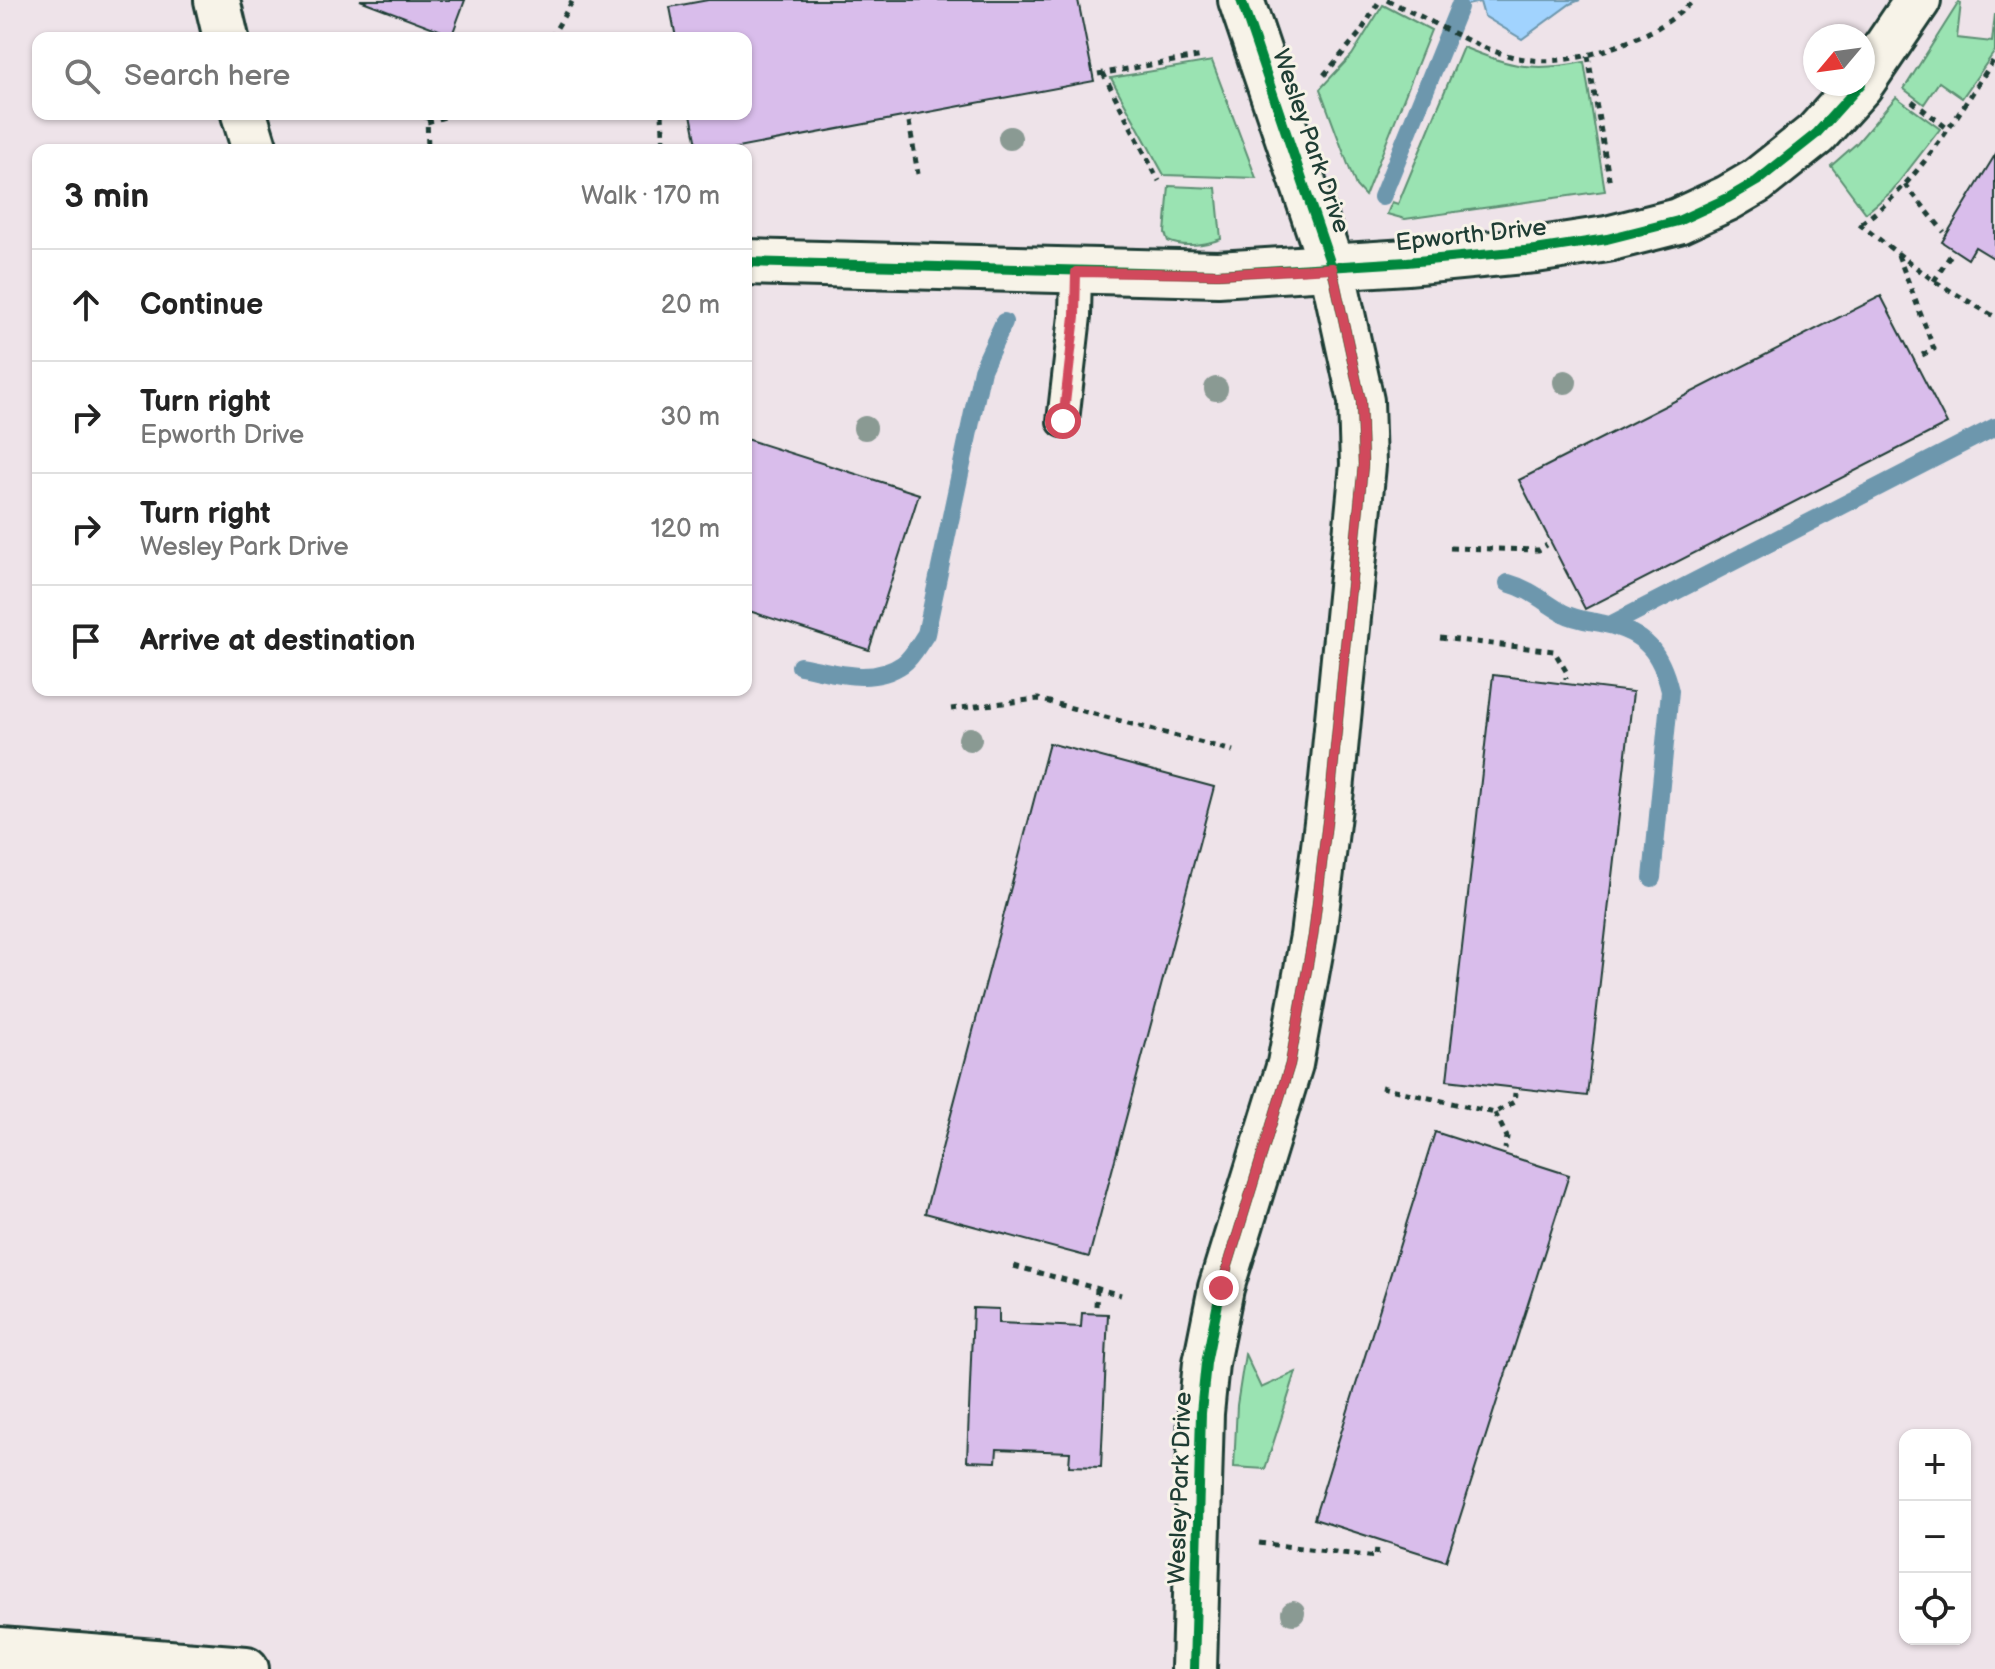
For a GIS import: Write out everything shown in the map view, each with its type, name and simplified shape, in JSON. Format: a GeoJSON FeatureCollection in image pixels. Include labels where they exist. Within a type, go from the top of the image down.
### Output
{"type":"FeatureCollection","features":[{"type":"Feature","properties":{"kind":"street"},"geometry":{"type":"LineString","coordinates":[[217,0],[225,32]]}},
{"type":"Feature","properties":{"kind":"street","name":"Wesley Park Drive"},"geometry":{"type":"LineString","coordinates":[[1194,1669],[1201,1413],[1206,1363],[1221,1288],[1290,1064],[1313,936],[1331,790],[1363,465],[1361,401],[1332,268],[1241,0]]}},
{"type":"Feature","properties":{"kind":"street","name":"Epworth Drive"},"geometry":{"type":"LineString","coordinates":[[1875,86],[1918,0]]}},
{"type":"Feature","properties":{"kind":"street","name":"Epworth Drive"},"geometry":{"type":"LineString","coordinates":[[752,262],[1218,274],[1332,268],[1535,250],[1607,239],[1678,221],[1728,198],[1786,161],[1863,96]]}},
{"type":"Feature","properties":{"kind":"street"},"geometry":{"type":"LineString","coordinates":[[246,120],[253,144]]}},
{"type":"Feature","properties":{"kind":"street"},"geometry":{"type":"LineString","coordinates":[[0,1650],[246,1669]]}},
{"type":"Feature","properties":{"kind":"lane"},"geometry":{"type":"LineString","coordinates":[[1063,421],[1075,316],[1076,272]]}},
{"type":"Feature","properties":{"kind":"path"},"geometry":{"type":"LineString","coordinates":[[554,32],[573,0]]}},
{"type":"Feature","properties":{"kind":"path"},"geometry":{"type":"LineString","coordinates":[[1322,78],[1360,33],[1380,0]]}},
{"type":"Feature","properties":{"kind":"path"},"geometry":{"type":"LineString","coordinates":[[1387,0],[1462,38],[1519,60],[1553,62],[1588,55],[1640,38],[1666,24],[1694,0]]}},
{"type":"Feature","properties":{"kind":"path"},"geometry":{"type":"LineString","coordinates":[[1159,181],[1100,74],[1216,54]]}},
{"type":"Feature","properties":{"kind":"path"},"geometry":{"type":"LineString","coordinates":[[1588,55],[1612,197]]}},
{"type":"Feature","properties":{"kind":"path"},"geometry":{"type":"LineString","coordinates":[[1995,58],[1905,184],[1883,207],[1860,223],[1934,281],[1995,317]]}},
{"type":"Feature","properties":{"kind":"path"},"geometry":{"type":"LineString","coordinates":[[1875,86],[1947,128]]}},
{"type":"Feature","properties":{"kind":"path"},"geometry":{"type":"LineString","coordinates":[[428,144],[427,122],[434,120]]}},
{"type":"Feature","properties":{"kind":"path"},"geometry":{"type":"LineString","coordinates":[[662,120],[664,144]]}},
{"type":"Feature","properties":{"kind":"path"},"geometry":{"type":"LineString","coordinates":[[909,122],[918,174]]}},
{"type":"Feature","properties":{"kind":"path"},"geometry":{"type":"LineString","coordinates":[[1905,184],[1944,232]]}},
{"type":"Feature","properties":{"kind":"path"},"geometry":{"type":"LineString","coordinates":[[1934,281],[1952,253]]}},
{"type":"Feature","properties":{"kind":"path"},"geometry":{"type":"LineString","coordinates":[[1898,255],[1934,349],[1918,357]]}},
{"type":"Feature","properties":{"kind":"path"},"geometry":{"type":"LineString","coordinates":[[1450,548],[1539,550],[1547,545]]}},
{"type":"Feature","properties":{"kind":"path"},"geometry":{"type":"LineString","coordinates":[[1440,638],[1554,651],[1566,671],[1566,679]]}},
{"type":"Feature","properties":{"kind":"path"},"geometry":{"type":"LineString","coordinates":[[951,709],[1038,699],[1233,751]]}},
{"type":"Feature","properties":{"kind":"path"},"geometry":{"type":"LineString","coordinates":[[1381,1087],[1495,1113],[1514,1102],[1515,1093]]}},
{"type":"Feature","properties":{"kind":"path"},"geometry":{"type":"LineString","coordinates":[[1495,1113],[1507,1137],[1505,1149]]}},
{"type":"Feature","properties":{"kind":"path"},"geometry":{"type":"LineString","coordinates":[[1014,1266],[1121,1295]]}},
{"type":"Feature","properties":{"kind":"path"},"geometry":{"type":"LineString","coordinates":[[1096,1306],[1097,1288]]}},
{"type":"Feature","properties":{"kind":"path"},"geometry":{"type":"LineString","coordinates":[[1259,1543],[1376,1557],[1377,1546]]}},
{"type":"Feature","properties":{"kind":"green space"},"geometry":{"type":"Polygon","coordinates":[[[1959,2],[1957,38],[1992,42],[1995,14],[1995,51],[1962,98],[1939,82],[1924,104],[1904,89],[1959,2]]]}},
{"type":"Feature","properties":{"kind":"green space"},"geometry":{"type":"Polygon","coordinates":[[[1383,5],[1431,30],[1365,196],[1356,186],[1320,89],[1352,55],[1383,5]]]}},
{"type":"Feature","properties":{"kind":"green space"},"geometry":{"type":"Polygon","coordinates":[[[1463,47],[1522,66],[1551,67],[1584,62],[1605,191],[1405,219],[1387,214],[1392,202],[1398,204],[1463,47]]]}},
{"type":"Feature","properties":{"kind":"green space"},"geometry":{"type":"Polygon","coordinates":[[[1212,61],[1256,178],[1164,175],[1111,78],[1212,61]]]}},
{"type":"Feature","properties":{"kind":"green space"},"geometry":{"type":"Polygon","coordinates":[[[1896,97],[1940,129],[1891,192],[1866,213],[1831,166],[1857,143],[1896,97]]]}},
{"type":"Feature","properties":{"kind":"green space"},"geometry":{"type":"Polygon","coordinates":[[[1169,186],[1216,188],[1221,239],[1194,245],[1168,241],[1165,233],[1169,186]]]}},
{"type":"Feature","properties":{"kind":"green space"},"geometry":{"type":"Polygon","coordinates":[[[1245,1354],[1261,1388],[1296,1372],[1265,1469],[1234,1467],[1237,1405],[1245,1354]]]}},
{"type":"Feature","properties":{"kind":"water"},"geometry":{"type":"Polygon","coordinates":[[[1453,0],[1580,0],[1522,39],[1484,16],[1480,2],[1459,7],[1453,0]]]}},
{"type":"Feature","properties":{"kind":"building"},"geometry":{"type":"Polygon","coordinates":[[[360,0],[465,0],[453,32],[444,32],[360,0]]]}},
{"type":"Feature","properties":{"kind":"building"},"geometry":{"type":"Polygon","coordinates":[[[708,0],[1078,0],[1094,81],[752,145],[697,144],[692,120],[752,120],[752,32],[675,32],[670,7],[708,0]]]}},
{"type":"Feature","properties":{"kind":"building"},"geometry":{"type":"Polygon","coordinates":[[[1995,155],[1995,259],[1975,247],[1968,259],[1942,242],[1995,155]]]}},
{"type":"Feature","properties":{"kind":"building"},"geometry":{"type":"Polygon","coordinates":[[[1881,296],[1947,424],[1585,609],[1519,480],[1881,296]]]}},
{"type":"Feature","properties":{"kind":"building"},"geometry":{"type":"Polygon","coordinates":[[[752,441],[919,494],[869,650],[752,612],[752,441]]]}},
{"type":"Feature","properties":{"kind":"building"},"geometry":{"type":"Polygon","coordinates":[[[1493,675],[1633,692],[1587,1096],[1447,1080],[1493,675]]]}},
{"type":"Feature","properties":{"kind":"building"},"geometry":{"type":"Polygon","coordinates":[[[1049,743],[1214,787],[1089,1257],[925,1213],[1049,743]]]}},
{"type":"Feature","properties":{"kind":"building"},"geometry":{"type":"Polygon","coordinates":[[[1435,1132],[1569,1175],[1446,1561],[1314,1519],[1435,1132]]]}},
{"type":"Feature","properties":{"kind":"building"},"geometry":{"type":"Polygon","coordinates":[[[973,1308],[999,1309],[999,1323],[1081,1327],[1082,1313],[1108,1314],[1101,1467],[1069,1466],[1070,1452],[997,1449],[996,1462],[967,1461],[973,1308]]]}},
{"type":"Feature","properties":{"kind":"waterway"},"geometry":{"type":"LineString","coordinates":[[1382,197],[1459,7]]}},
{"type":"Feature","properties":{"kind":"waterway"},"geometry":{"type":"LineString","coordinates":[[800,666],[852,676],[891,671],[912,655],[926,634],[982,370],[1004,322]]}},
{"type":"Feature","properties":{"kind":"waterway"},"geometry":{"type":"LineString","coordinates":[[1610,625],[1995,427]]}},
{"type":"Feature","properties":{"kind":"waterway"},"geometry":{"type":"LineString","coordinates":[[1508,583],[1530,592],[1568,615],[1631,633],[1650,647],[1662,666],[1670,691],[1652,878]]}},
{"type":"Feature","properties":{"kind":"cycle path"},"geometry":{"type":"LineString","coordinates":[[1194,1669],[1201,1413],[1206,1363],[1221,1288],[1290,1064],[1313,936],[1331,790],[1363,465],[1361,401],[1332,268],[1241,0]]}},
{"type":"Feature","properties":{"kind":"cycle path"},"geometry":{"type":"LineString","coordinates":[[752,262],[1218,274],[1535,250],[1607,239],[1678,221],[1728,198],[1757,181],[1816,134],[1850,96]]}},
{"type":"Feature","properties":{"kind":"route"},"geometry":{"type":"LineString","coordinates":[[1063,421],[1075,316],[1076,272],[1218,274],[1332,268],[1361,401],[1363,465],[1331,790],[1313,936],[1290,1064],[1221,1288]]}}]}
